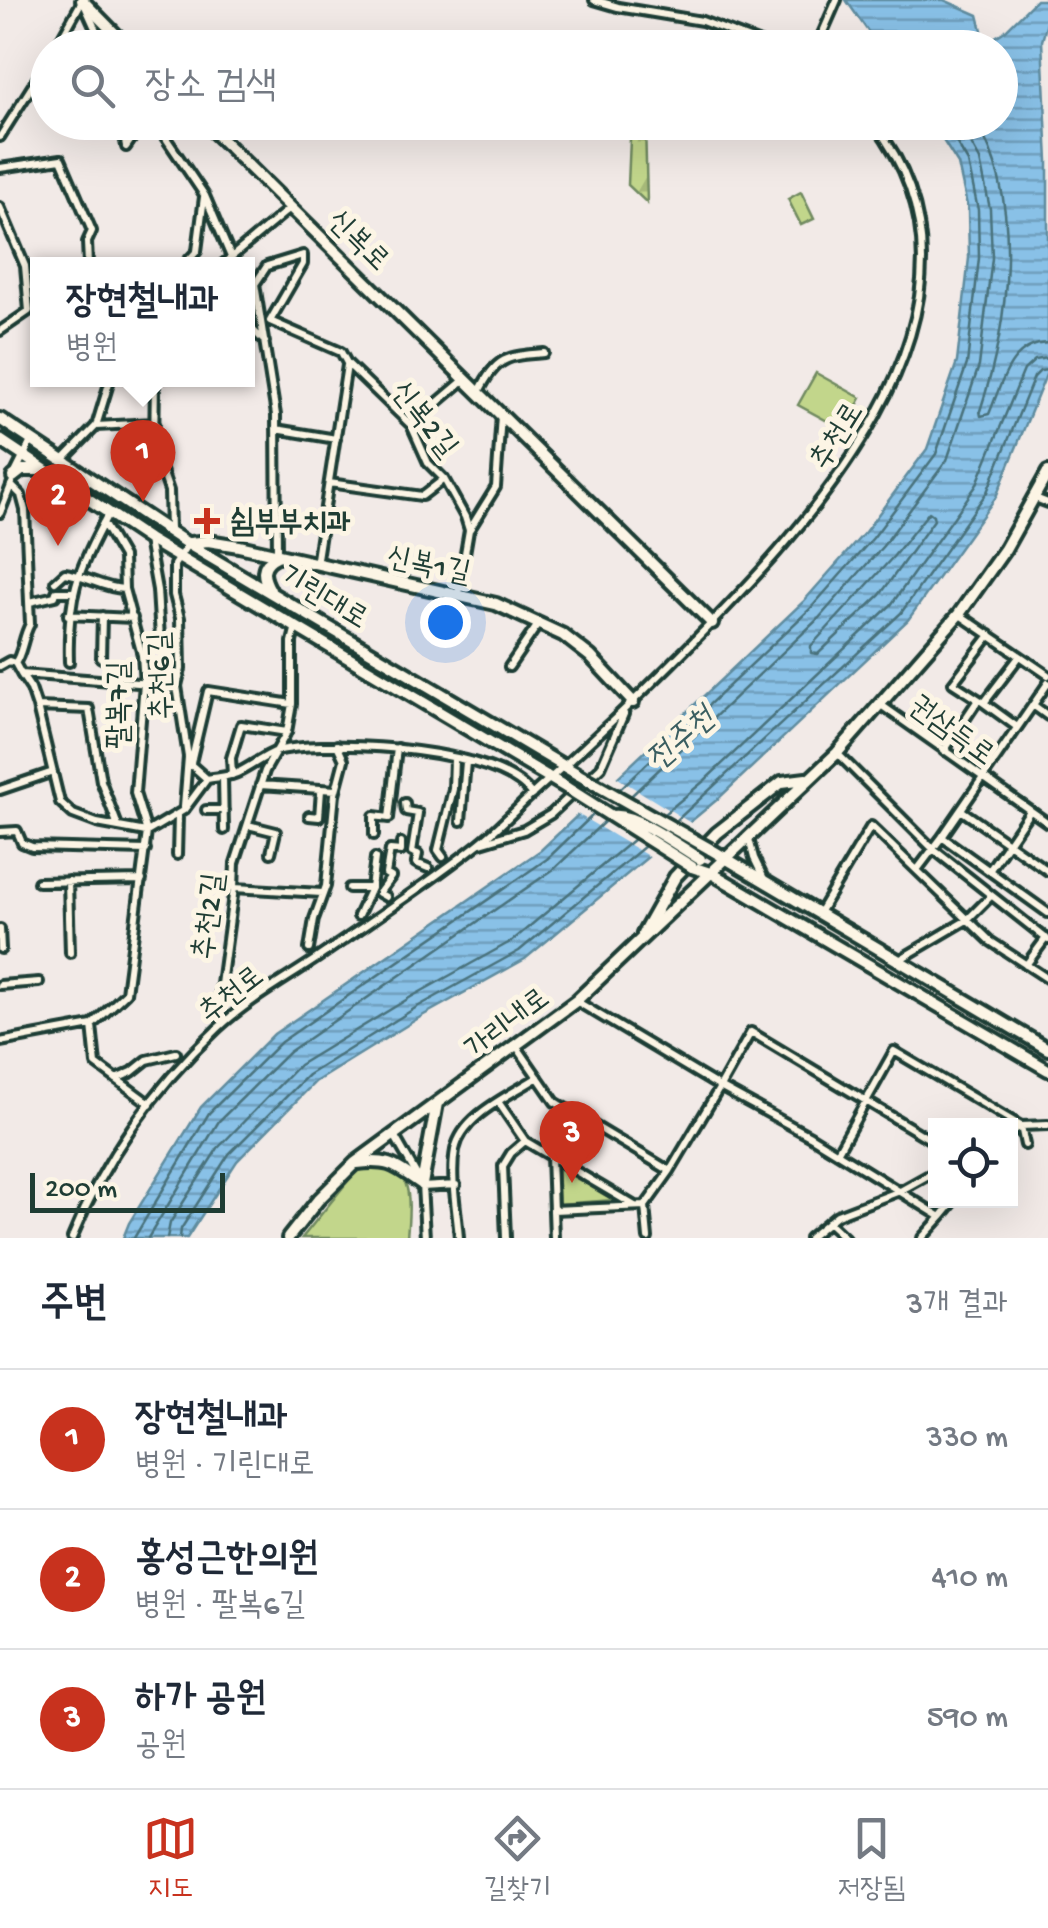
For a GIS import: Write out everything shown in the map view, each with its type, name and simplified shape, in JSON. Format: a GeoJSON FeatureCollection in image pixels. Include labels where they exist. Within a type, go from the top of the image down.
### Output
{"type":"FeatureCollection","features":[{"type":"Feature","properties":{"kind":"street"},"geometry":{"type":"LineString","coordinates":[[66,30],[82,0]]}},
{"type":"Feature","properties":{"kind":"street"},"geometry":{"type":"LineString","coordinates":[[82,0],[96,30]]}},
{"type":"Feature","properties":{"kind":"street"},"geometry":{"type":"LineString","coordinates":[[82,0],[111,30]]}},
{"type":"Feature","properties":{"kind":"street"},"geometry":{"type":"LineString","coordinates":[[594,0],[618,8],[702,20],[728,30]]}},
{"type":"Feature","properties":{"kind":"street"},"geometry":{"type":"LineString","coordinates":[[824,30],[837,0]]}},
{"type":"Feature","properties":{"kind":"street"},"geometry":{"type":"LineString","coordinates":[[0,137],[30,90]]}},
{"type":"Feature","properties":{"kind":"street"},"geometry":{"type":"LineString","coordinates":[[167,140],[204,196],[231,257]]}},
{"type":"Feature","properties":{"kind":"street","name":"신복로"},"geometry":{"type":"LineString","coordinates":[[222,140],[712,623]]}},
{"type":"Feature","properties":{"kind":"street","name":"추천로"},"geometry":{"type":"LineString","coordinates":[[72,1238],[117,1147],[222,1024],[480,843],[529,791],[551,778],[630,706],[764,568],[825,494],[874,418],[911,336],[922,273],[917,217],[902,171],[884,140]]}},
{"type":"Feature","properties":{"kind":"street"},"geometry":{"type":"LineString","coordinates":[[0,168],[61,159],[92,231],[88,257]]}},
{"type":"Feature","properties":{"kind":"street"},"geometry":{"type":"LineString","coordinates":[[191,257],[197,251],[204,196]]}},
{"type":"Feature","properties":{"kind":"street"},"geometry":{"type":"LineString","coordinates":[[0,207],[25,266],[29,311],[0,330]]}},
{"type":"Feature","properties":{"kind":"street"},"geometry":{"type":"LineString","coordinates":[[238,257],[291,208]]}},
{"type":"Feature","properties":{"kind":"street"},"geometry":{"type":"LineString","coordinates":[[270,321],[303,264],[303,255],[267,266],[255,284],[267,344],[276,429],[276,556],[266,563],[264,572],[271,591]]}},
{"type":"Feature","properties":{"kind":"street","name":"신복2길"},"geometry":{"type":"LineString","coordinates":[[261,314],[340,352],[411,426],[428,463],[444,479],[469,530]]}},
{"type":"Feature","properties":{"kind":"street"},"geometry":{"type":"LineString","coordinates":[[255,332],[267,344]]}},
{"type":"Feature","properties":{"kind":"street"},"geometry":{"type":"LineString","coordinates":[[479,392],[491,367],[512,356],[544,354]]}},
{"type":"Feature","properties":{"kind":"street"},"geometry":{"type":"LineString","coordinates":[[316,565],[347,363]]}},
{"type":"Feature","properties":{"kind":"street"},"geometry":{"type":"LineString","coordinates":[[411,426],[464,380]]}},
{"type":"Feature","properties":{"kind":"street"},"geometry":{"type":"LineString","coordinates":[[61,462],[96,426],[108,387]]}},
{"type":"Feature","properties":{"kind":"street"},"geometry":{"type":"LineString","coordinates":[[155,387],[154,448],[169,491],[170,532]]}},
{"type":"Feature","properties":{"kind":"street"},"geometry":{"type":"LineString","coordinates":[[458,594],[469,530],[496,488],[501,414]]}},
{"type":"Feature","properties":{"kind":"street","name":"기린대로"},"geometry":{"type":"LineString","coordinates":[[0,419],[188,544],[1048,1049]]}},
{"type":"Feature","properties":{"kind":"street"},"geometry":{"type":"LineString","coordinates":[[96,426],[156,423]]}},
{"type":"Feature","properties":{"kind":"street"},"geometry":{"type":"LineString","coordinates":[[276,429],[336,439]]}},
{"type":"Feature","properties":{"kind":"street","name":"기린대로"},"geometry":{"type":"LineString","coordinates":[[0,440],[106,519],[179,556],[297,625],[614,819],[1048,1070]]}},
{"type":"Feature","properties":{"kind":"street"},"geometry":{"type":"LineString","coordinates":[[0,513],[32,441]]}},
{"type":"Feature","properties":{"kind":"street"},"geometry":{"type":"LineString","coordinates":[[12,481],[22,470],[44,470]]}},
{"type":"Feature","properties":{"kind":"street","name":"가리내로"},"geometry":{"type":"LineString","coordinates":[[288,1238],[318,1200],[356,1163],[576,1001],[750,840],[807,778],[838,753],[958,614],[1005,549],[1048,472]]}},
{"type":"Feature","properties":{"kind":"street"},"geometry":{"type":"LineString","coordinates":[[329,483],[422,496],[444,479]]}},
{"type":"Feature","properties":{"kind":"street"},"geometry":{"type":"LineString","coordinates":[[0,666],[20,657],[22,639],[30,624],[25,510],[12,481]]}},
{"type":"Feature","properties":{"kind":"street"},"geometry":{"type":"LineString","coordinates":[[1035,498],[1048,504]]}},
{"type":"Feature","properties":{"kind":"street"},"geometry":{"type":"LineString","coordinates":[[68,662],[68,615],[78,575],[106,519]]}},
{"type":"Feature","properties":{"kind":"street","name":"팔복7길"},"geometry":{"type":"LineString","coordinates":[[92,1025],[126,993],[147,832],[135,792],[144,684],[134,618],[124,589],[123,556],[106,519]]}},
{"type":"Feature","properties":{"kind":"street"},"geometry":{"type":"LineString","coordinates":[[148,539],[160,638]]}},
{"type":"Feature","properties":{"kind":"street"},"geometry":{"type":"LineString","coordinates":[[179,556],[188,544]]}},
{"type":"Feature","properties":{"kind":"street","name":"신복1길"},"geometry":{"type":"LineString","coordinates":[[188,544],[239,546],[496,604],[540,622],[590,656],[630,706]]}},
{"type":"Feature","properties":{"kind":"street","name":"추천6길"},"geometry":{"type":"LineString","coordinates":[[177,855],[189,762],[177,686],[181,670],[180,618],[174,595],[174,565],[179,556]]}},
{"type":"Feature","properties":{"kind":"street"},"geometry":{"type":"LineString","coordinates":[[55,582],[65,573],[104,588],[124,589]]}},
{"type":"Feature","properties":{"kind":"street"},"geometry":{"type":"LineString","coordinates":[[30,602],[55,596],[56,592],[74,592]]}},
{"type":"Feature","properties":{"kind":"street"},"geometry":{"type":"LineString","coordinates":[[958,614],[1048,675]]}},
{"type":"Feature","properties":{"kind":"street"},"geometry":{"type":"LineString","coordinates":[[68,615],[134,618]]}},
{"type":"Feature","properties":{"kind":"street"},"geometry":{"type":"LineString","coordinates":[[101,658],[102,616]]}},
{"type":"Feature","properties":{"kind":"street"},"geometry":{"type":"LineString","coordinates":[[510,666],[540,622]]}},
{"type":"Feature","properties":{"kind":"street","name":"추천2길"},"geometry":{"type":"LineString","coordinates":[[217,1014],[234,863],[265,771],[288,732],[292,642],[297,625]]}},
{"type":"Feature","properties":{"kind":"street"},"geometry":{"type":"LineString","coordinates":[[990,635],[953,683],[1017,727]]}},
{"type":"Feature","properties":{"kind":"street"},"geometry":{"type":"LineString","coordinates":[[944,751],[1018,656]]}},
{"type":"Feature","properties":{"kind":"street"},"geometry":{"type":"LineString","coordinates":[[15,662],[37,707],[60,802],[73,814],[96,823],[147,832],[181,812],[207,779],[228,776],[280,749],[336,744],[397,748],[454,758],[518,780],[529,791]]}},
{"type":"Feature","properties":{"kind":"street"},"geometry":{"type":"LineString","coordinates":[[21,674],[177,686]]}},
{"type":"Feature","properties":{"kind":"street"},"geometry":{"type":"LineString","coordinates":[[917,870],[1048,682]]}},
{"type":"Feature","properties":{"kind":"street"},"geometry":{"type":"LineString","coordinates":[[207,779],[189,762],[208,691],[292,704]]}},
{"type":"Feature","properties":{"kind":"street","name":"권삼득로"},"geometry":{"type":"LineString","coordinates":[[881,705],[1047,821]]}},
{"type":"Feature","properties":{"kind":"street"},"geometry":{"type":"LineString","coordinates":[[1033,705],[1048,716]]}},
{"type":"Feature","properties":{"kind":"street","name":"추천로"},"geometry":{"type":"LineString","coordinates":[[480,843],[524,830],[552,814],[600,767],[630,706]]}},
{"type":"Feature","properties":{"kind":"street"},"geometry":{"type":"LineString","coordinates":[[37,707],[89,709],[101,781],[118,826]]}},
{"type":"Feature","properties":{"kind":"street"},"geometry":{"type":"LineString","coordinates":[[224,830],[228,776],[241,725],[288,732]]}},
{"type":"Feature","properties":{"kind":"street"},"geometry":{"type":"LineString","coordinates":[[309,949],[332,842],[336,790],[344,760],[336,744]]}},
{"type":"Feature","properties":{"kind":"street"},"geometry":{"type":"LineString","coordinates":[[374,834],[374,816],[389,818],[397,748]]}},
{"type":"Feature","properties":{"kind":"street"},"geometry":{"type":"LineString","coordinates":[[838,753],[933,849],[1047,938],[1026,965]]}},
{"type":"Feature","properties":{"kind":"street"},"geometry":{"type":"LineString","coordinates":[[443,857],[438,850],[454,789],[454,758]]}},
{"type":"Feature","properties":{"kind":"street"},"geometry":{"type":"LineString","coordinates":[[462,820],[466,762]]}},
{"type":"Feature","properties":{"kind":"street"},"geometry":{"type":"LineString","coordinates":[[0,790],[53,772]]}},
{"type":"Feature","properties":{"kind":"street"},"geometry":{"type":"LineString","coordinates":[[642,937],[674,876],[717,834],[782,782],[807,778]]}},
{"type":"Feature","properties":{"kind":"street"},"geometry":{"type":"LineString","coordinates":[[260,785],[336,790]]}},
{"type":"Feature","properties":{"kind":"street"},"geometry":{"type":"LineString","coordinates":[[309,816],[319,817],[320,790]]}},
{"type":"Feature","properties":{"kind":"street"},"geometry":{"type":"LineString","coordinates":[[405,803],[406,812],[418,813],[412,852],[418,854],[416,863],[428,868]]}},
{"type":"Feature","properties":{"kind":"street"},"geometry":{"type":"LineString","coordinates":[[206,810],[224,810]]}},
{"type":"Feature","properties":{"kind":"street"},"geometry":{"type":"LineString","coordinates":[[962,810],[1048,871]]}},
{"type":"Feature","properties":{"kind":"street"},"geometry":{"type":"LineString","coordinates":[[990,871],[1030,811]]}},
{"type":"Feature","properties":{"kind":"street"},"geometry":{"type":"LineString","coordinates":[[248,825],[276,832],[271,853]]}},
{"type":"Feature","properties":{"kind":"street"},"geometry":{"type":"LineString","coordinates":[[818,914],[871,826],[990,941],[1048,980]]}},
{"type":"Feature","properties":{"kind":"street"},"geometry":{"type":"LineString","coordinates":[[0,832],[17,832],[22,843],[32,847],[146,850]]}},
{"type":"Feature","properties":{"kind":"street"},"geometry":{"type":"LineString","coordinates":[[942,836],[1048,913]]}},
{"type":"Feature","properties":{"kind":"street"},"geometry":{"type":"LineString","coordinates":[[750,840],[767,884]]}},
{"type":"Feature","properties":{"kind":"street"},"geometry":{"type":"LineString","coordinates":[[386,897],[379,893],[391,877],[386,874],[390,850],[401,850],[402,843]]}},
{"type":"Feature","properties":{"kind":"street"},"geometry":{"type":"LineString","coordinates":[[358,916],[371,888],[375,858]]}},
{"type":"Feature","properties":{"kind":"street","name":"기린대로"},"geometry":{"type":"LineString","coordinates":[[696,863],[710,865],[728,860]]}},
{"type":"Feature","properties":{"kind":"street"},"geometry":{"type":"LineString","coordinates":[[38,882],[142,880]]}},
{"type":"Feature","properties":{"kind":"street"},"geometry":{"type":"LineString","coordinates":[[68,881],[70,953]]}},
{"type":"Feature","properties":{"kind":"street"},"geometry":{"type":"LineString","coordinates":[[234,888],[322,893]]}},
{"type":"Feature","properties":{"kind":"street"},"geometry":{"type":"LineString","coordinates":[[350,888],[371,888]]}},
{"type":"Feature","properties":{"kind":"street"},"geometry":{"type":"LineString","coordinates":[[899,960],[967,920],[990,897]]}},
{"type":"Feature","properties":{"kind":"street"},"geometry":{"type":"LineString","coordinates":[[0,929],[1,950]]}},
{"type":"Feature","properties":{"kind":"street"},"geometry":{"type":"LineString","coordinates":[[0,986],[39,982]]}},
{"type":"Feature","properties":{"kind":"street"},"geometry":{"type":"LineString","coordinates":[[576,1001],[941,1217]]}},
{"type":"Feature","properties":{"kind":"street"},"geometry":{"type":"LineString","coordinates":[[0,1042],[92,1025],[96,1064],[150,1104]]}},
{"type":"Feature","properties":{"kind":"street"},"geometry":{"type":"LineString","coordinates":[[648,1238],[645,1206],[752,1032],[928,1138]]}},
{"type":"Feature","properties":{"kind":"street"},"geometry":{"type":"LineString","coordinates":[[517,1047],[555,1102],[670,1171]]}},
{"type":"Feature","properties":{"kind":"street","name":"추천로"},"geometry":{"type":"LineString","coordinates":[[116,1079],[147,1060],[176,1052]]}},
{"type":"Feature","properties":{"kind":"street"},"geometry":{"type":"LineString","coordinates":[[837,1153],[894,1052],[1021,1126],[1025,1145]]}},
{"type":"Feature","properties":{"kind":"street"},"geometry":{"type":"LineString","coordinates":[[459,1238],[456,1148],[465,1130],[481,1113],[538,1078]]}},
{"type":"Feature","properties":{"kind":"street"},"geometry":{"type":"LineString","coordinates":[[498,1103],[525,1141],[635,1206]]}},
{"type":"Feature","properties":{"kind":"street"},"geometry":{"type":"LineString","coordinates":[[424,1238],[422,1186],[437,1104]]}},
{"type":"Feature","properties":{"kind":"street"},"geometry":{"type":"LineString","coordinates":[[554,1238],[551,1156],[576,1116]]}},
{"type":"Feature","properties":{"kind":"street"},"geometry":{"type":"LineString","coordinates":[[1018,1128],[1048,1125]]}},
{"type":"Feature","properties":{"kind":"street"},"geometry":{"type":"LineString","coordinates":[[394,1134],[422,1186]]}},
{"type":"Feature","properties":{"kind":"street"},"geometry":{"type":"LineString","coordinates":[[506,1238],[503,1166],[525,1141]]}},
{"type":"Feature","properties":{"kind":"street"},"geometry":{"type":"LineString","coordinates":[[356,1163],[386,1162],[400,1167],[422,1186],[456,1186]]}},
{"type":"Feature","properties":{"kind":"street"},"geometry":{"type":"LineString","coordinates":[[809,1238],[837,1215],[900,1191],[928,1175]]}},
{"type":"Feature","properties":{"kind":"street"},"geometry":{"type":"LineString","coordinates":[[553,1210],[645,1206]]}},
{"type":"Feature","properties":{"kind":"street"},"geometry":{"type":"LineString","coordinates":[[922,1238],[948,1208]]}},
{"type":"Feature","properties":{"kind":"street"},"geometry":{"type":"LineString","coordinates":[[828,1222],[845,1238]]}},
{"type":"Feature","properties":{"kind":"green space"},"geometry":{"type":"Polygon","coordinates":[[[630,140],[645,140],[647,203],[628,185],[630,140]]]}},
{"type":"Feature","properties":{"kind":"green space"},"geometry":{"type":"Polygon","coordinates":[[[801,192],[814,219],[801,225],[788,199],[801,192]]]}},
{"type":"Feature","properties":{"kind":"green space"},"geometry":{"type":"Polygon","coordinates":[[[816,373],[861,398],[844,430],[798,405],[816,373]]]}},
{"type":"Feature","properties":{"kind":"green space"},"geometry":{"type":"Polygon","coordinates":[[[557,1166],[614,1200],[559,1204],[557,1166]]]}},
{"type":"Feature","properties":{"kind":"green space"},"geometry":{"type":"Polygon","coordinates":[[[363,1167],[389,1167],[403,1179],[409,1209],[407,1238],[302,1238],[352,1176],[363,1167]]]}},
{"type":"Feature","properties":{"kind":"water"},"geometry":{"type":"Polygon","coordinates":[[[846,0],[944,0],[978,15],[982,30],[867,30],[846,0]]]}},
{"type":"Feature","properties":{"kind":"water","name":"전주천"},"geometry":{"type":"Polygon","coordinates":[[[1036,0],[1048,0],[1042,41],[1048,161],[1048,370],[996,497],[908,620],[719,798],[525,959],[315,1082],[237,1161],[187,1238],[123,1238],[201,1107],[274,1034],[541,850],[803,602],[865,532],[927,449],[957,362],[969,258],[968,210],[958,164],[943,140],[1018,140],[1018,30],[1006,30],[1036,0]]]}},
{"type":"Feature","properties":{"kind":"pier"},"geometry":{"type":"Polygon","coordinates":[[[613,775],[694,825],[653,859],[574,812],[613,775]]]}},
{"type":"Feature","properties":{"kind":"place","name":"장현철내과"},"geometry":{"type":"Point","coordinates":[143,502]}},
{"type":"Feature","properties":{"kind":"place","name":"쉼부부치과"},"geometry":{"type":"Point","coordinates":[207,521]}},
{"type":"Feature","properties":{"kind":"place","name":"홍성근한의원"},"geometry":{"type":"Point","coordinates":[58,546]}},
{"type":"Feature","properties":{"kind":"place","name":"하가 공원"},"geometry":{"type":"Point","coordinates":[572,1183]}}]}
